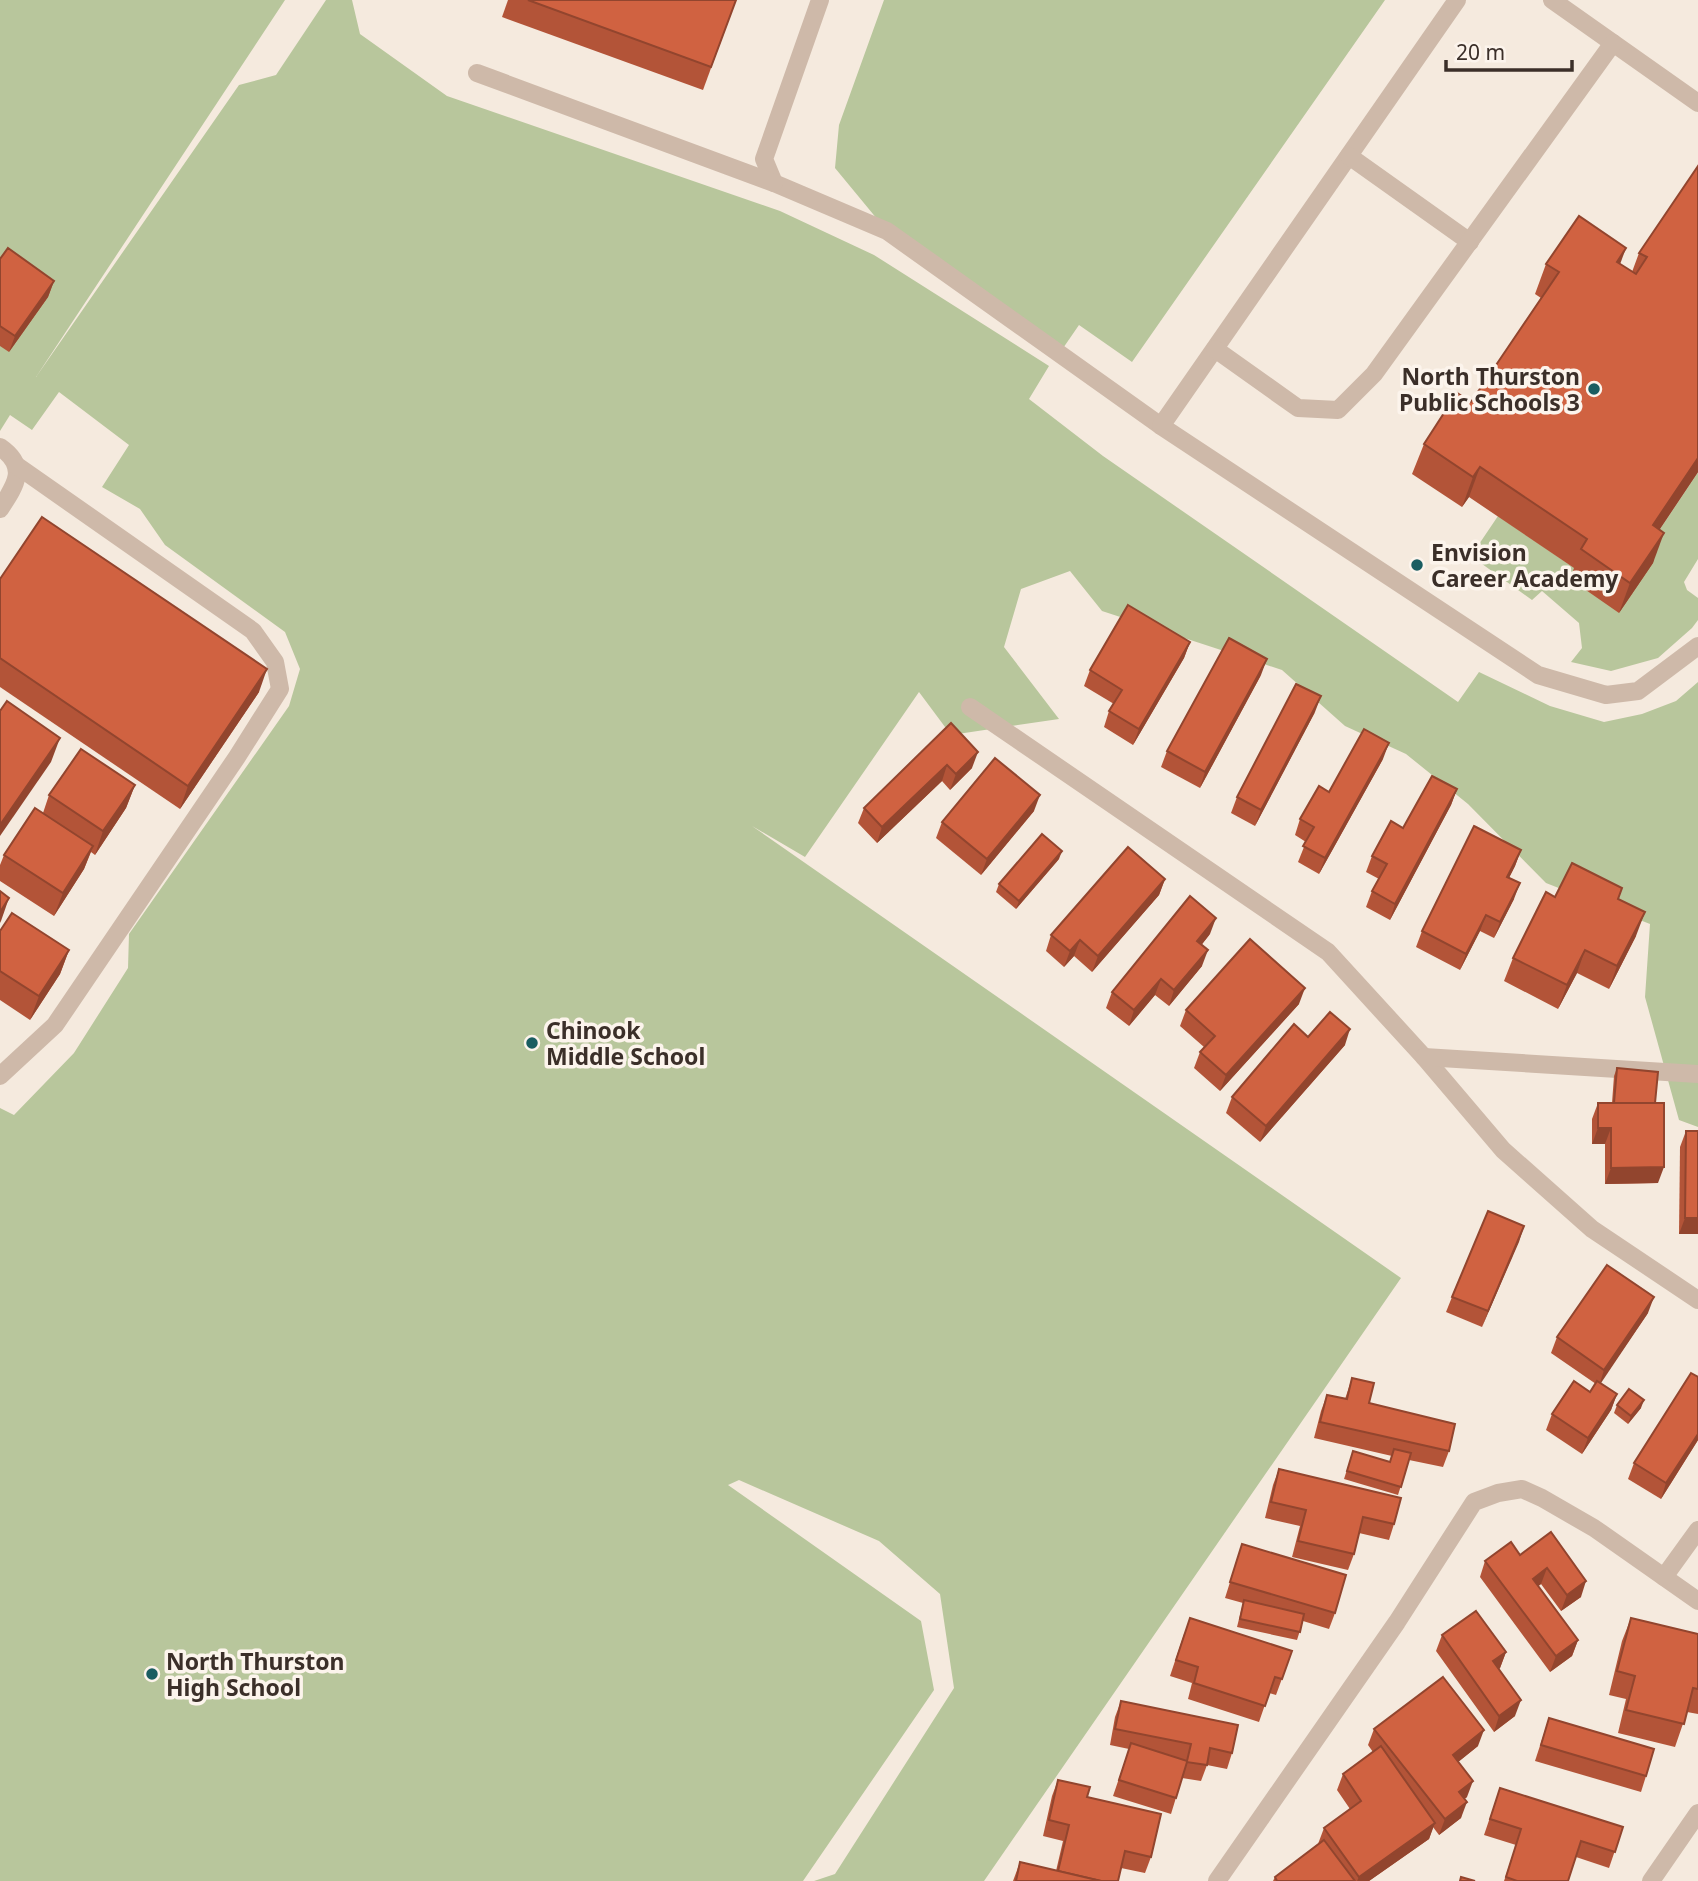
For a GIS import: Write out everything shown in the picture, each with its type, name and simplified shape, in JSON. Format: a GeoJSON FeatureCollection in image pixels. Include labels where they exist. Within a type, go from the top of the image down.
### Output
{"type":"FeatureCollection","features":[{"type":"Feature","properties":{"kind":"lane"},"geometry":{"type":"LineString","coordinates":[[774,183],[764,159],[820,0]]}},
{"type":"Feature","properties":{"kind":"lane"},"geometry":{"type":"LineString","coordinates":[[1161,426],[1457,0]]}},
{"type":"Feature","properties":{"kind":"lane"},"geometry":{"type":"LineString","coordinates":[[1552,0],[1698,103]]}},
{"type":"Feature","properties":{"kind":"lane"},"geometry":{"type":"LineString","coordinates":[[1215,349],[1298,408],[1338,410],[1374,374],[1613,43]]}},
{"type":"Feature","properties":{"kind":"lane"},"geometry":{"type":"LineString","coordinates":[[477,73],[774,183],[887,231],[1161,426],[1538,675],[1606,695],[1638,691],[1698,646]]}},
{"type":"Feature","properties":{"kind":"lane"},"geometry":{"type":"LineString","coordinates":[[1349,156],[1470,242]]}},
{"type":"Feature","properties":{"kind":"lane"},"geometry":{"type":"LineString","coordinates":[[0,447],[9,454],[16,466],[165,567],[253,631],[275,663],[280,689],[237,757],[55,1025],[0,1076]]}},
{"type":"Feature","properties":{"kind":"lane"},"geometry":{"type":"LineString","coordinates":[[0,509],[17,484],[16,466]]}},
{"type":"Feature","properties":{"kind":"lane"},"geometry":{"type":"LineString","coordinates":[[970,707],[1328,952],[1424,1057],[1503,1150],[1522,1168],[1592,1229],[1698,1300]]}},
{"type":"Feature","properties":{"kind":"lane"},"geometry":{"type":"LineString","coordinates":[[1424,1057],[1698,1074]]}},
{"type":"Feature","properties":{"kind":"lane"},"geometry":{"type":"LineString","coordinates":[[1217,1881],[1397,1622],[1474,1502],[1497,1493],[1522,1489],[1594,1528],[1698,1601]]}},
{"type":"Feature","properties":{"kind":"lane"},"geometry":{"type":"LineString","coordinates":[[1664,1577],[1698,1530]]}},
{"type":"Feature","properties":{"kind":"lane"},"geometry":{"type":"LineString","coordinates":[[1651,1881],[1698,1814]]}},
{"type":"Feature","properties":{"kind":"green space","name":"Chinook Middle School"},"geometry":{"type":"Polygon","coordinates":[[[0,0],[285,0],[36,377],[239,85],[276,75],[326,0],[352,0],[360,34],[447,96],[780,211],[874,255],[1049,366],[1029,399],[1103,456],[1458,702],[1479,672],[1550,706],[1604,722],[1642,714],[1676,701],[1698,682],[1698,1127],[1679,1120],[1645,997],[1650,924],[1546,883],[1468,804],[1406,754],[1345,726],[1282,670],[1102,611],[1070,571],[1021,589],[1004,647],[1059,719],[951,735],[919,692],[805,857],[752,826],[1401,1278],[984,1881],[814,1881],[835,1874],[954,1688],[940,1594],[879,1541],[739,1480],[728,1485],[921,1621],[934,1690],[803,1881],[0,1881],[0,1108],[14,1115],[74,1053],[128,968],[129,934],[289,706],[300,669],[285,632],[165,545],[140,509],[102,487],[129,445],[59,392],[32,430],[10,415],[0,431],[0,0]]]}},
{"type":"Feature","properties":{"kind":"green space"},"geometry":{"type":"Polygon","coordinates":[[[884,0],[1385,0],[1132,362],[1079,325],[1059,354],[887,231],[835,168],[839,125],[884,0]]]}},
{"type":"Feature","properties":{"kind":"green space"},"geometry":{"type":"Polygon","coordinates":[[[1698,472],[1698,559],[1684,582],[1687,590],[1698,598],[1698,620],[1658,658],[1611,671],[1571,662],[1582,648],[1579,623],[1542,591],[1532,600],[1471,556],[1498,516],[1576,569],[1642,556],[1698,472]]]}},
{"type":"Feature","properties":{"kind":"building"},"geometry":{"type":"Polygon","coordinates":[[[528,0],[736,0],[711,67],[528,0]]]}},
{"type":"Feature","properties":{"kind":"building","name":"North Thurston Public Schools 3"},"geometry":{"type":"Polygon","coordinates":[[[1698,166],[1698,458],[1653,525],[1664,533],[1630,583],[1581,549],[1587,539],[1480,467],[1473,477],[1424,444],[1457,393],[1471,402],[1559,272],[1546,264],[1579,216],[1626,248],[1617,262],[1636,274],[1647,257],[1639,253],[1698,166]]]}},
{"type":"Feature","properties":{"kind":"building"},"geometry":{"type":"Polygon","coordinates":[[[8,248],[54,281],[15,336],[0,326],[0,259],[8,248]]]}},
{"type":"Feature","properties":{"kind":"building"},"geometry":{"type":"Polygon","coordinates":[[[42,517],[267,669],[188,786],[0,658],[0,579],[42,517]]]}},
{"type":"Feature","properties":{"kind":"building"},"geometry":{"type":"Polygon","coordinates":[[[1128,605],[1190,642],[1139,729],[1109,711],[1122,690],[1090,670],[1128,605]]]}},
{"type":"Feature","properties":{"kind":"building"},"geometry":{"type":"Polygon","coordinates":[[[1229,638],[1267,659],[1205,772],[1167,751],[1229,638]]]}},
{"type":"Feature","properties":{"kind":"building"},"geometry":{"type":"Polygon","coordinates":[[[1296,684],[1321,696],[1261,810],[1237,797],[1296,684]]]}},
{"type":"Feature","properties":{"kind":"building"},"geometry":{"type":"Polygon","coordinates":[[[7,701],[60,738],[0,825],[0,711],[7,701]]]}},
{"type":"Feature","properties":{"kind":"building"},"geometry":{"type":"Polygon","coordinates":[[[951,723],[978,752],[956,774],[947,765],[882,827],[864,808],[951,723]]]}},
{"type":"Feature","properties":{"kind":"building"},"geometry":{"type":"Polygon","coordinates":[[[1364,729],[1389,743],[1325,858],[1303,846],[1314,827],[1300,819],[1319,786],[1329,792],[1364,729]]]}},
{"type":"Feature","properties":{"kind":"building"},"geometry":{"type":"Polygon","coordinates":[[[81,749],[135,785],[103,831],[49,795],[81,749]]]}},
{"type":"Feature","properties":{"kind":"building"},"geometry":{"type":"Polygon","coordinates":[[[995,758],[1040,795],[987,859],[942,822],[995,758]]]}},
{"type":"Feature","properties":{"kind":"building"},"geometry":{"type":"Polygon","coordinates":[[[1432,776],[1457,789],[1395,904],[1372,891],[1387,864],[1372,856],[1391,821],[1403,828],[1432,776]]]}},
{"type":"Feature","properties":{"kind":"building"},"geometry":{"type":"Polygon","coordinates":[[[35,808],[93,846],[63,893],[4,855],[35,808]]]}},
{"type":"Feature","properties":{"kind":"building"},"geometry":{"type":"Polygon","coordinates":[[[1474,826],[1521,850],[1507,877],[1520,883],[1500,922],[1486,915],[1466,954],[1422,931],[1474,826]]]}},
{"type":"Feature","properties":{"kind":"building"},"geometry":{"type":"Polygon","coordinates":[[[1042,834],[1062,851],[1019,901],[999,884],[1042,834]]]}},
{"type":"Feature","properties":{"kind":"building"},"geometry":{"type":"Polygon","coordinates":[[[1128,847],[1165,879],[1098,956],[1080,940],[1070,951],[1051,935],[1128,847]]]}},
{"type":"Feature","properties":{"kind":"building"},"geometry":{"type":"Polygon","coordinates":[[[1572,863],[1622,888],[1618,899],[1645,912],[1617,966],[1585,950],[1567,985],[1513,958],[1546,892],[1555,897],[1572,863]]]}},
{"type":"Feature","properties":{"kind":"building"},"geometry":{"type":"Polygon","coordinates":[[[0,891],[9,898],[0,912],[0,891]]]}},
{"type":"Feature","properties":{"kind":"building"},"geometry":{"type":"Polygon","coordinates":[[[1190,896],[1216,918],[1197,941],[1208,950],[1174,990],[1161,979],[1134,1010],[1112,992],[1190,896]]]}},
{"type":"Feature","properties":{"kind":"building"},"geometry":{"type":"Polygon","coordinates":[[[12,913],[69,950],[39,996],[0,971],[0,931],[12,913]]]}},
{"type":"Feature","properties":{"kind":"building"},"geometry":{"type":"Polygon","coordinates":[[[1250,939],[1305,988],[1226,1075],[1200,1052],[1215,1036],[1186,1010],[1250,939]]]}},
{"type":"Feature","properties":{"kind":"building"},"geometry":{"type":"Polygon","coordinates":[[[1330,1012],[1350,1029],[1266,1126],[1232,1097],[1294,1024],[1308,1037],[1330,1012]]]}},
{"type":"Feature","properties":{"kind":"building"},"geometry":{"type":"Polygon","coordinates":[[[1617,1068],[1658,1072],[1655,1103],[1614,1103],[1617,1068]]]}},
{"type":"Feature","properties":{"kind":"building"},"geometry":{"type":"Polygon","coordinates":[[[1598,1103],[1664,1103],[1664,1167],[1611,1168],[1611,1128],[1598,1128],[1598,1103]]]}},
{"type":"Feature","properties":{"kind":"building"},"geometry":{"type":"Polygon","coordinates":[[[1686,1131],[1698,1131],[1698,1218],[1685,1218],[1686,1131]]]}},
{"type":"Feature","properties":{"kind":"building"},"geometry":{"type":"Polygon","coordinates":[[[1488,1211],[1524,1226],[1488,1311],[1452,1297],[1488,1211]]]}},
{"type":"Feature","properties":{"kind":"building"},"geometry":{"type":"Polygon","coordinates":[[[1607,1265],[1654,1297],[1604,1370],[1557,1337],[1607,1265]]]}},
{"type":"Feature","properties":{"kind":"building"},"geometry":{"type":"Polygon","coordinates":[[[1691,1373],[1698,1377],[1698,1434],[1666,1483],[1634,1463],[1691,1373]]]}},
{"type":"Feature","properties":{"kind":"building"},"geometry":{"type":"Polygon","coordinates":[[[1352,1378],[1374,1383],[1369,1403],[1455,1424],[1449,1451],[1320,1422],[1327,1395],[1347,1399],[1352,1378]]]}},
{"type":"Feature","properties":{"kind":"building"},"geometry":{"type":"Polygon","coordinates":[[[1574,1381],[1590,1392],[1597,1381],[1617,1394],[1588,1438],[1552,1414],[1574,1381]]]}},
{"type":"Feature","properties":{"kind":"building"},"geometry":{"type":"Polygon","coordinates":[[[1629,1389],[1644,1400],[1631,1416],[1617,1405],[1629,1389]]]}},
{"type":"Feature","properties":{"kind":"building"},"geometry":{"type":"Polygon","coordinates":[[[1394,1449],[1411,1453],[1401,1487],[1347,1471],[1353,1451],[1390,1462],[1394,1449]]]}},
{"type":"Feature","properties":{"kind":"building"},"geometry":{"type":"Polygon","coordinates":[[[1279,1469],[1401,1498],[1394,1524],[1363,1517],[1354,1554],[1298,1541],[1306,1510],[1271,1502],[1279,1469]]]}},
{"type":"Feature","properties":{"kind":"building"},"geometry":{"type":"Polygon","coordinates":[[[1551,1532],[1586,1581],[1567,1595],[1547,1568],[1533,1579],[1578,1640],[1556,1656],[1485,1561],[1511,1542],[1520,1555],[1551,1532]]]}},
{"type":"Feature","properties":{"kind":"building"},"geometry":{"type":"Polygon","coordinates":[[[1242,1544],[1346,1575],[1335,1613],[1230,1582],[1242,1544]]]}},
{"type":"Feature","properties":{"kind":"building"},"geometry":{"type":"Polygon","coordinates":[[[1244,1600],[1304,1614],[1300,1632],[1240,1619],[1244,1600]]]}},
{"type":"Feature","properties":{"kind":"building"},"geometry":{"type":"Polygon","coordinates":[[[1476,1611],[1506,1652],[1493,1661],[1521,1700],[1499,1716],[1442,1635],[1476,1611]]]}},
{"type":"Feature","properties":{"kind":"building"},"geometry":{"type":"Polygon","coordinates":[[[1190,1618],[1292,1651],[1282,1679],[1275,1677],[1265,1706],[1194,1683],[1198,1667],[1176,1660],[1190,1618]]]}},
{"type":"Feature","properties":{"kind":"building"},"geometry":{"type":"Polygon","coordinates":[[[1631,1618],[1698,1634],[1698,1689],[1693,1688],[1684,1724],[1626,1710],[1635,1676],[1617,1671],[1631,1618]]]}},
{"type":"Feature","properties":{"kind":"building"},"geometry":{"type":"Polygon","coordinates":[[[1443,1677],[1484,1730],[1453,1755],[1473,1781],[1459,1792],[1467,1802],[1445,1819],[1374,1729],[1443,1677]]]}},
{"type":"Feature","properties":{"kind":"building"},"geometry":{"type":"Polygon","coordinates":[[[1121,1701],[1238,1725],[1232,1753],[1210,1748],[1207,1765],[1187,1762],[1176,1798],[1119,1780],[1131,1743],[1187,1761],[1191,1744],[1115,1729],[1121,1701]]]}},
{"type":"Feature","properties":{"kind":"building"},"geometry":{"type":"Polygon","coordinates":[[[1549,1718],[1654,1749],[1646,1776],[1541,1745],[1549,1718]]]}},
{"type":"Feature","properties":{"kind":"building"},"geometry":{"type":"Polygon","coordinates":[[[1381,1746],[1435,1823],[1359,1877],[1324,1828],[1361,1801],[1343,1774],[1381,1746]]]}},
{"type":"Feature","properties":{"kind":"building"},"geometry":{"type":"Polygon","coordinates":[[[1058,1780],[1090,1787],[1087,1797],[1161,1814],[1151,1857],[1125,1851],[1118,1881],[1101,1881],[1058,1871],[1069,1825],[1049,1820],[1058,1780]]]}},
{"type":"Feature","properties":{"kind":"building"},"geometry":{"type":"Polygon","coordinates":[[[1500,1788],[1623,1827],[1615,1852],[1581,1841],[1568,1881],[1517,1881],[1506,1877],[1521,1829],[1490,1819],[1500,1788]]]}},
{"type":"Feature","properties":{"kind":"building"},"geometry":{"type":"Polygon","coordinates":[[[1324,1840],[1355,1881],[1277,1881],[1275,1877],[1324,1840]]]}},
{"type":"Feature","properties":{"kind":"building"},"geometry":{"type":"Polygon","coordinates":[[[1020,1862],[1101,1881],[1016,1881],[1020,1862]]]}},
{"type":"Feature","properties":{"kind":"place","name":"North Thurston Public Schools 3"},"geometry":{"type":"Point","coordinates":[1594,389]}},
{"type":"Feature","properties":{"kind":"place","name":"Envision Career Academy"},"geometry":{"type":"Point","coordinates":[1417,565]}},
{"type":"Feature","properties":{"kind":"place","name":"Chinook Middle School"},"geometry":{"type":"Point","coordinates":[532,1043]}},
{"type":"Feature","properties":{"kind":"place","name":"North Thurston High School"},"geometry":{"type":"Point","coordinates":[152,1674]}}]}
